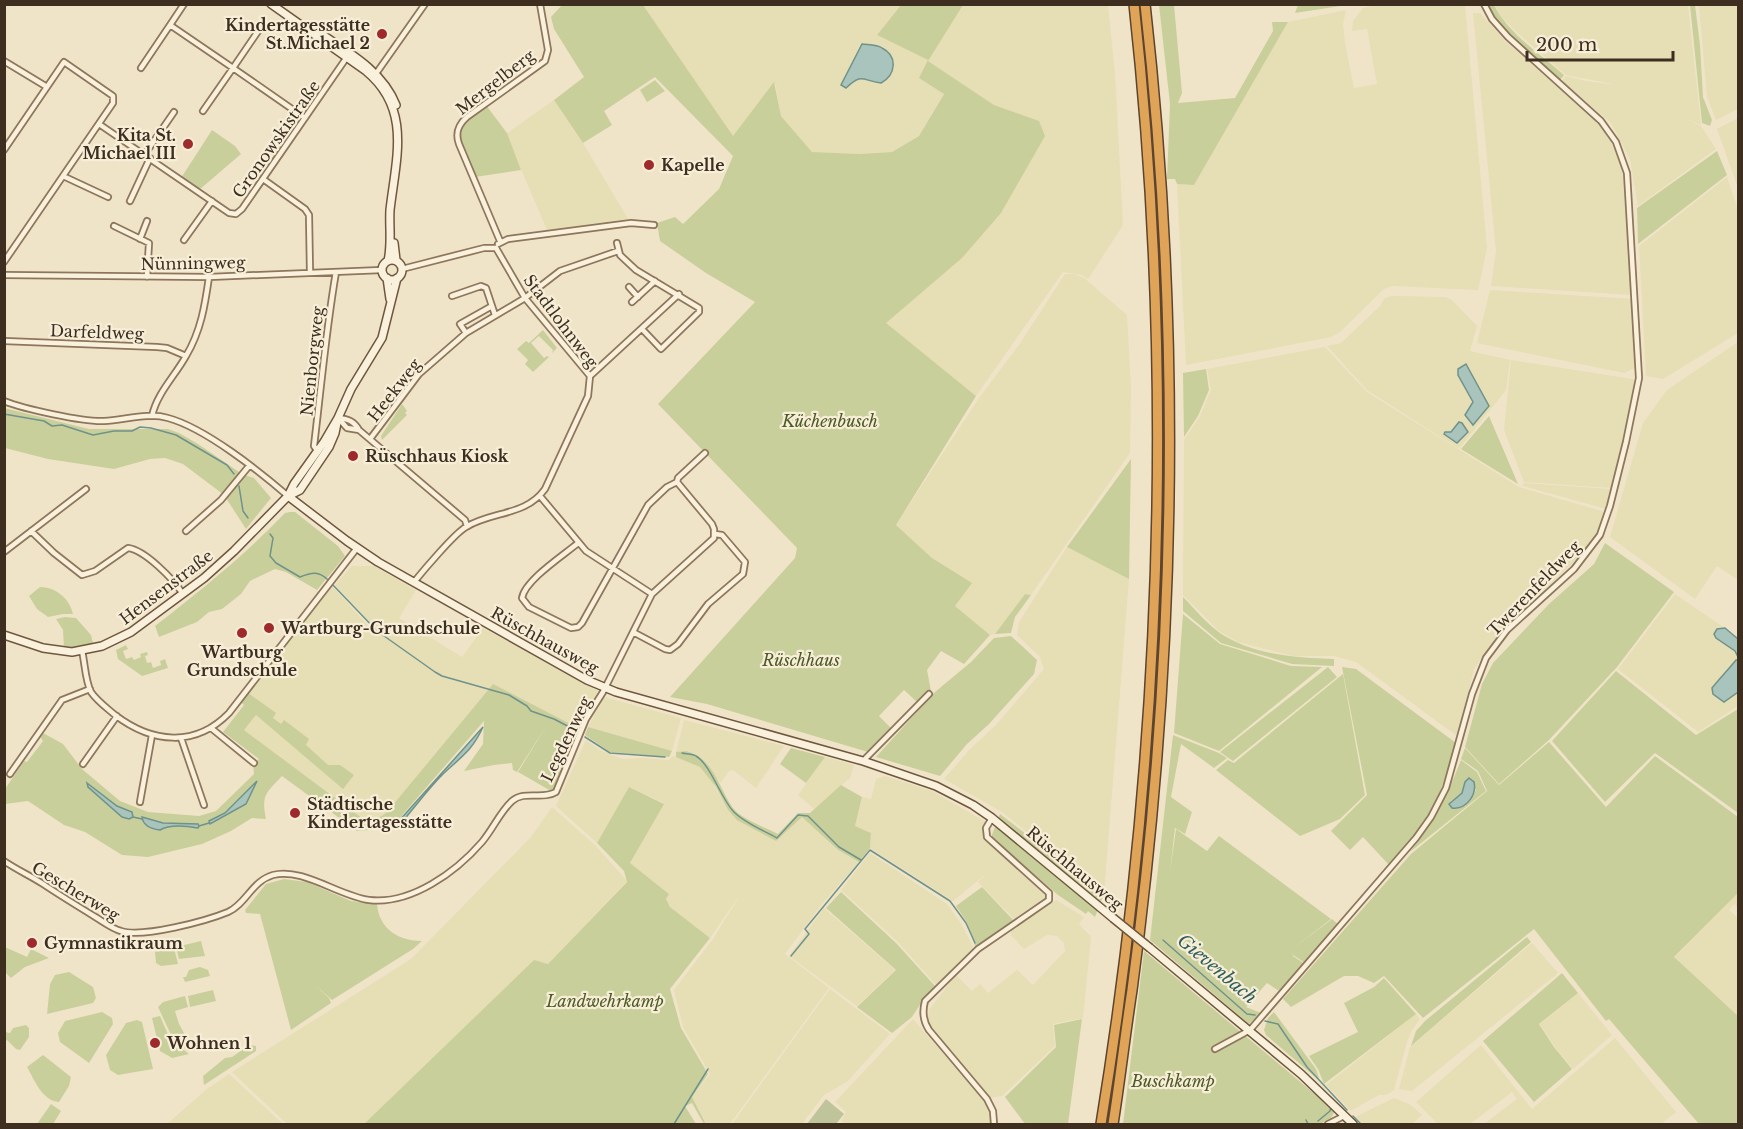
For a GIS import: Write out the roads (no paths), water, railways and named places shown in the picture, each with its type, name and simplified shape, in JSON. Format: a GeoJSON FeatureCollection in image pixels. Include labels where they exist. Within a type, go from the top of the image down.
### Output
{"type":"FeatureCollection","features":[{"type":"Feature","properties":{"kind":"highway"},"geometry":{"type":"LineString","coordinates":[[1101,1125],[1131,912],[1141,811],[1154,628],[1157,386],[1154,259],[1144,107],[1134,4]]}},
{"type":"Feature","properties":{"kind":"highway"},"geometry":{"type":"LineString","coordinates":[[1113,1125],[1142,913],[1152,812],[1167,559],[1168,386],[1164,248],[1156,117],[1145,4]]}},
{"type":"Feature","properties":{"kind":"main road"},"geometry":{"type":"LineString","coordinates":[[275,5],[375,75],[394,99],[403,129],[403,146],[392,261]]}},
{"type":"Feature","properties":{"kind":"main road"},"geometry":{"type":"LineString","coordinates":[[288,496],[294,484],[318,452],[338,418],[351,389],[382,338],[391,304],[397,278],[402,269],[400,264],[392,261],[384,264],[382,270],[387,278],[391,304]]}},
{"type":"Feature","properties":{"kind":"main road"},"geometry":{"type":"LineString","coordinates":[[387,278],[397,278]]}},
{"type":"Feature","properties":{"kind":"main road"},"geometry":{"type":"LineString","coordinates":[[288,496],[300,490],[320,462],[335,433],[338,418]]}},
{"type":"Feature","properties":{"kind":"main road","name":"Rüschhausweg"},"geometry":{"type":"LineString","coordinates":[[288,496],[357,548],[559,666],[605,688],[863,761],[936,786],[973,805],[992,818],[1250,1030],[1301,1074],[1353,1125]]}},
{"type":"Feature","properties":{"kind":"main road","name":"Hensenstraße"},"geometry":{"type":"LineString","coordinates":[[4,635],[50,650],[82,651],[121,638],[183,594],[234,551],[288,496]]}},
{"type":"Feature","properties":{"kind":"street"},"geometry":{"type":"LineString","coordinates":[[141,68],[184,4]]}},
{"type":"Feature","properties":{"kind":"street"},"geometry":{"type":"LineString","coordinates":[[375,75],[425,4]]}},
{"type":"Feature","properties":{"kind":"street","name":"Mergelberg"},"geometry":{"type":"LineString","coordinates":[[500,241],[459,144],[457,132],[466,117],[545,60],[548,50],[540,4]]}},
{"type":"Feature","properties":{"kind":"street","name":"Twerenfeldweg"},"geometry":{"type":"LineString","coordinates":[[1250,1030],[1410,846],[1431,817],[1449,779],[1472,694],[1486,658],[1507,630],[1574,569],[1600,535],[1610,506],[1636,400],[1639,352],[1629,182],[1625,164],[1611,135],[1601,121],[1508,37],[1492,19],[1484,4]]}},
{"type":"Feature","properties":{"kind":"street"},"geometry":{"type":"LineString","coordinates":[[203,111],[263,24]]}},
{"type":"Feature","properties":{"kind":"street"},"geometry":{"type":"LineString","coordinates":[[170,25],[305,118]]}},
{"type":"Feature","properties":{"kind":"street","name":"Gronowskistraße"},"geometry":{"type":"LineString","coordinates":[[99,123],[229,213],[236,214],[242,209],[349,55]]}},
{"type":"Feature","properties":{"kind":"street"},"geometry":{"type":"LineString","coordinates":[[4,61],[47,87]]}},
{"type":"Feature","properties":{"kind":"street"},"geometry":{"type":"LineString","coordinates":[[4,150],[64,62],[112,96],[113,103],[4,262]]}},
{"type":"Feature","properties":{"kind":"street"},"geometry":{"type":"LineString","coordinates":[[130,201],[148,156],[174,112]]}},
{"type":"Feature","properties":{"kind":"street"},"geometry":{"type":"LineString","coordinates":[[63,176],[108,197]]}},
{"type":"Feature","properties":{"kind":"street"},"geometry":{"type":"LineString","coordinates":[[263,179],[305,209],[309,215],[310,272]]}},
{"type":"Feature","properties":{"kind":"street","name":"Gronowskistraße"},"geometry":{"type":"LineString","coordinates":[[184,240],[212,201]]}},
{"type":"Feature","properties":{"kind":"street"},"geometry":{"type":"LineString","coordinates":[[140,239],[147,221]]}},
{"type":"Feature","properties":{"kind":"street"},"geometry":{"type":"LineString","coordinates":[[402,269],[484,248],[495,248],[500,241],[508,239],[613,225],[638,223],[654,225]]}},
{"type":"Feature","properties":{"kind":"street"},"geometry":{"type":"LineString","coordinates":[[114,226],[150,243],[147,277]]}},
{"type":"Feature","properties":{"kind":"street"},"geometry":{"type":"LineString","coordinates":[[618,243],[620,255],[636,270],[699,308],[699,312],[661,349],[642,329]]}},
{"type":"Feature","properties":{"kind":"street","name":"Stadtlohnweg"},"geometry":{"type":"LineString","coordinates":[[495,248],[525,298],[590,376],[588,396],[540,496]]}},
{"type":"Feature","properties":{"kind":"street","name":"Heekweg"},"geometry":{"type":"LineString","coordinates":[[370,439],[419,374],[466,333],[525,298],[560,271],[618,251]]}},
{"type":"Feature","properties":{"kind":"street","name":"Nünningweg"},"geometry":{"type":"LineString","coordinates":[[4,275],[64,274],[147,277],[382,270]]}},
{"type":"Feature","properties":{"kind":"street","name":"Nienborgweg"},"geometry":{"type":"LineString","coordinates":[[318,452],[314,446],[321,399],[328,314],[336,272]]}},
{"type":"Feature","properties":{"kind":"street"},"geometry":{"type":"LineString","coordinates":[[152,416],[154,405],[186,357],[201,326],[209,276]]}},
{"type":"Feature","properties":{"kind":"street"},"geometry":{"type":"LineString","coordinates":[[633,302],[656,281]]}},
{"type":"Feature","properties":{"kind":"street"},"geometry":{"type":"LineString","coordinates":[[452,296],[481,286],[486,288],[495,315]]}},
{"type":"Feature","properties":{"kind":"street"},"geometry":{"type":"LineString","coordinates":[[629,287],[638,297]]}},
{"type":"Feature","properties":{"kind":"street"},"geometry":{"type":"LineString","coordinates":[[590,376],[679,294]]}},
{"type":"Feature","properties":{"kind":"street","name":"Heekweg"},"geometry":{"type":"LineString","coordinates":[[466,333],[460,324],[492,306]]}},
{"type":"Feature","properties":{"kind":"street","name":"Darfeldweg"},"geometry":{"type":"LineString","coordinates":[[4,341],[157,347],[166,348],[186,357]]}},
{"type":"Feature","properties":{"kind":"street","name":"Rüschhausweg"},"geometry":{"type":"LineString","coordinates":[[4,400],[89,420],[152,416],[168,418],[183,424],[240,458],[288,496]]}},
{"type":"Feature","properties":{"kind":"street","name":"Heekweg"},"geometry":{"type":"LineString","coordinates":[[338,418],[349,419],[465,520],[467,526]]}},
{"type":"Feature","properties":{"kind":"street"},"geometry":{"type":"LineString","coordinates":[[578,543],[527,587],[522,598],[529,607],[571,628],[578,627],[648,505],[667,487],[676,482],[678,477],[705,453]]}},
{"type":"Feature","properties":{"kind":"street"},"geometry":{"type":"LineString","coordinates":[[186,531],[222,500],[249,466]]}},
{"type":"Feature","properties":{"kind":"street"},"geometry":{"type":"LineString","coordinates":[[633,632],[670,650],[678,644],[708,604],[743,574],[745,562],[722,535],[715,534],[712,524],[676,482]]}},
{"type":"Feature","properties":{"kind":"street"},"geometry":{"type":"LineString","coordinates":[[4,552],[86,489]]}},
{"type":"Feature","properties":{"kind":"street"},"geometry":{"type":"LineString","coordinates":[[414,582],[467,526],[519,509],[540,496],[578,543],[596,559],[652,594]]}},
{"type":"Feature","properties":{"kind":"street"},"geometry":{"type":"LineString","coordinates":[[31,531],[73,570],[82,575],[94,572],[128,548],[135,549],[169,576],[183,594]]}},
{"type":"Feature","properties":{"kind":"street","name":"Legdenweg"},"geometry":{"type":"LineString","coordinates":[[266,878],[280,874],[303,877],[339,892],[371,900],[394,898],[416,891],[450,871],[482,842],[514,800],[523,796],[547,795],[555,792],[582,728],[605,688],[652,594],[711,541],[715,534]]}},
{"type":"Feature","properties":{"kind":"street"},"geometry":{"type":"LineString","coordinates":[[82,651],[90,689],[102,704],[117,716],[152,735],[181,738],[211,728],[229,713],[357,548]]}},
{"type":"Feature","properties":{"kind":"street"},"geometry":{"type":"LineString","coordinates":[[10,774],[62,700],[90,689]]}},
{"type":"Feature","properties":{"kind":"street"},"geometry":{"type":"LineString","coordinates":[[863,761],[929,694]]}},
{"type":"Feature","properties":{"kind":"street"},"geometry":{"type":"LineString","coordinates":[[83,764],[117,716]]}},
{"type":"Feature","properties":{"kind":"street"},"geometry":{"type":"LineString","coordinates":[[211,728],[254,764]]}},
{"type":"Feature","properties":{"kind":"street"},"geometry":{"type":"LineString","coordinates":[[140,802],[152,735]]}},
{"type":"Feature","properties":{"kind":"street"},"geometry":{"type":"LineString","coordinates":[[181,738],[204,805]]}},
{"type":"Feature","properties":{"kind":"street"},"geometry":{"type":"LineString","coordinates":[[992,818],[986,828],[987,837],[1049,893],[1049,900],[978,949],[925,1001],[923,1018],[929,1030],[991,1105],[994,1125]]}},
{"type":"Feature","properties":{"kind":"street","name":"Gescherweg"},"geometry":{"type":"LineString","coordinates":[[4,861],[115,929],[132,933],[148,933],[231,911],[266,878]]}},
{"type":"Feature","properties":{"kind":"street"},"geometry":{"type":"LineString","coordinates":[[1215,1049],[1250,1030]]}},
{"type":"Feature","properties":{"kind":"street"},"geometry":{"type":"LineString","coordinates":[[1328,1125],[1344,1116]]}},
{"type":"Feature","properties":{"kind":"water"},"geometry":{"type":"Polygon","coordinates":[[[862,44],[877,46],[887,51],[893,60],[892,71],[881,83],[860,79],[846,88],[841,85],[862,44]]]}},
{"type":"Feature","properties":{"kind":"water"},"geometry":{"type":"Polygon","coordinates":[[[1466,364],[1489,406],[1473,425],[1465,415],[1473,402],[1458,375],[1458,369],[1466,364]]]}},
{"type":"Feature","properties":{"kind":"water"},"geometry":{"type":"Polygon","coordinates":[[[1459,422],[1468,432],[1457,443],[1444,434],[1451,432],[1459,422]]]}},
{"type":"Feature","properties":{"kind":"water"},"geometry":{"type":"Polygon","coordinates":[[[1725,628],[1738,639],[1738,657],[1735,651],[1716,638],[1714,634],[1717,629],[1725,628]]]}},
{"type":"Feature","properties":{"kind":"water"},"geometry":{"type":"Polygon","coordinates":[[[1738,660],[1738,692],[1724,702],[1713,694],[1712,688],[1738,660]]]}},
{"type":"Feature","properties":{"kind":"water"},"geometry":{"type":"Polygon","coordinates":[[[483,727],[466,753],[438,780],[402,822],[398,822],[483,727]]]}},
{"type":"Feature","properties":{"kind":"water"},"geometry":{"type":"Polygon","coordinates":[[[1469,778],[1474,782],[1472,796],[1462,807],[1452,808],[1449,804],[1462,793],[1465,782],[1469,778]]]}},
{"type":"Feature","properties":{"kind":"water"},"geometry":{"type":"Polygon","coordinates":[[[257,781],[246,804],[210,824],[209,821],[225,813],[257,781]]]}},
{"type":"Feature","properties":{"kind":"water"},"geometry":{"type":"Polygon","coordinates":[[[87,783],[117,806],[132,812],[133,817],[129,819],[122,817],[88,787],[87,783]]]}},
{"type":"Feature","properties":{"kind":"water"},"geometry":{"type":"Polygon","coordinates":[[[142,817],[163,823],[198,824],[199,826],[198,828],[174,826],[157,830],[146,825],[142,817]]]}},
{"type":"Feature","properties":{"kind":"waterway","name":"Gievenbach"},"geometry":{"type":"LineString","coordinates":[[4,414],[44,421],[52,426],[62,425],[93,435],[114,431],[132,431],[140,427],[151,428],[176,435],[227,465],[234,474]]}},
{"type":"Feature","properties":{"kind":"waterway","name":"Gievenbach"},"geometry":{"type":"LineString","coordinates":[[239,486],[243,511],[248,518]]}},
{"type":"Feature","properties":{"kind":"waterway","name":"Gievenbach"},"geometry":{"type":"LineString","coordinates":[[270,534],[273,538],[270,556],[276,563],[300,577],[315,573],[328,580]]}},
{"type":"Feature","properties":{"kind":"waterway","name":"Gievenbach"},"geometry":{"type":"LineString","coordinates":[[332,584],[377,631],[435,672],[509,695],[531,711],[575,730]]}},
{"type":"Feature","properties":{"kind":"waterway","name":"Gievenbach"},"geometry":{"type":"LineString","coordinates":[[585,737],[610,753],[665,757]]}},
{"type":"Feature","properties":{"kind":"waterway","name":"Gievenbach"},"geometry":{"type":"LineString","coordinates":[[682,753],[695,755],[701,760],[733,811],[748,823],[777,838],[798,815],[808,816],[839,847],[861,860]]}},
{"type":"Feature","properties":{"kind":"waterway"},"geometry":{"type":"LineString","coordinates":[[133,817],[142,819]]}},
{"type":"Feature","properties":{"kind":"waterway"},"geometry":{"type":"LineString","coordinates":[[199,826],[209,823]]}},
{"type":"Feature","properties":{"kind":"waterway","name":"Gievenbach"},"geometry":{"type":"LineString","coordinates":[[791,956],[809,934],[805,929],[870,850],[950,901],[966,923],[975,943]]}},
{"type":"Feature","properties":{"kind":"waterway","name":"Gievenbach"},"geometry":{"type":"LineString","coordinates":[[1083,880],[1091,881],[1099,887]]}},
{"type":"Feature","properties":{"kind":"waterway","name":"Gievenbach"},"geometry":{"type":"LineString","coordinates":[[1163,940],[1247,1014],[1255,1015]]}},
{"type":"Feature","properties":{"kind":"waterway","name":"Gievenbach"},"geometry":{"type":"LineString","coordinates":[[1265,1021],[1278,1024],[1307,1067],[1347,1110]]}},
{"type":"Feature","properties":{"kind":"waterway"},"geometry":{"type":"LineString","coordinates":[[674,1124],[708,1069]]}},
{"type":"Feature","properties":{"kind":"waterway"},"geometry":{"type":"LineString","coordinates":[[1314,1092],[1331,1107],[1330,1111],[1318,1121]]}},
{"type":"Feature","properties":{"kind":"waterway","name":"Gievenbach"},"geometry":{"type":"LineString","coordinates":[[1353,1116],[1361,1124]]}},
{"type":"Feature","properties":{"kind":"waterway"},"geometry":{"type":"LineString","coordinates":[[1306,1120],[1308,1124]]}},
{"type":"Feature","properties":{"kind":"place","name":"Kindertagesstätte St.Michael 2"},"geometry":{"type":"Point","coordinates":[382,34]}},
{"type":"Feature","properties":{"kind":"place","name":"Kita St. Michael III"},"geometry":{"type":"Point","coordinates":[188,144]}},
{"type":"Feature","properties":{"kind":"place","name":"Kapelle"},"geometry":{"type":"Point","coordinates":[649,165]}},
{"type":"Feature","properties":{"kind":"place","name":"Rüschhaus Kiosk"},"geometry":{"type":"Point","coordinates":[353,456]}},
{"type":"Feature","properties":{"kind":"place","name":"Wartburg-Grundschule"},"geometry":{"type":"Point","coordinates":[269,628]}},
{"type":"Feature","properties":{"kind":"place","name":"Wartburg Grundschule"},"geometry":{"type":"Point","coordinates":[242,633]}},
{"type":"Feature","properties":{"kind":"place","name":"Städtische Kindertagesstätte"},"geometry":{"type":"Point","coordinates":[295,813]}},
{"type":"Feature","properties":{"kind":"place","name":"Gymnastikraum"},"geometry":{"type":"Point","coordinates":[32,943]}},
{"type":"Feature","properties":{"kind":"place","name":"Wohnen 1"},"geometry":{"type":"Point","coordinates":[155,1043]}},
{"type":"Feature","properties":{"kind":"park label","name":"Küchenbusch"},"geometry":{"type":"Point","coordinates":[830,421]}},
{"type":"Feature","properties":{"kind":"park label","name":"Rüschhaus"},"geometry":{"type":"Point","coordinates":[801,660]}},
{"type":"Feature","properties":{"kind":"park label","name":"Landwehrkamp"},"geometry":{"type":"Point","coordinates":[605,1001]}},
{"type":"Feature","properties":{"kind":"park label","name":"Buschkamp"},"geometry":{"type":"Point","coordinates":[1173,1081]}}]}
